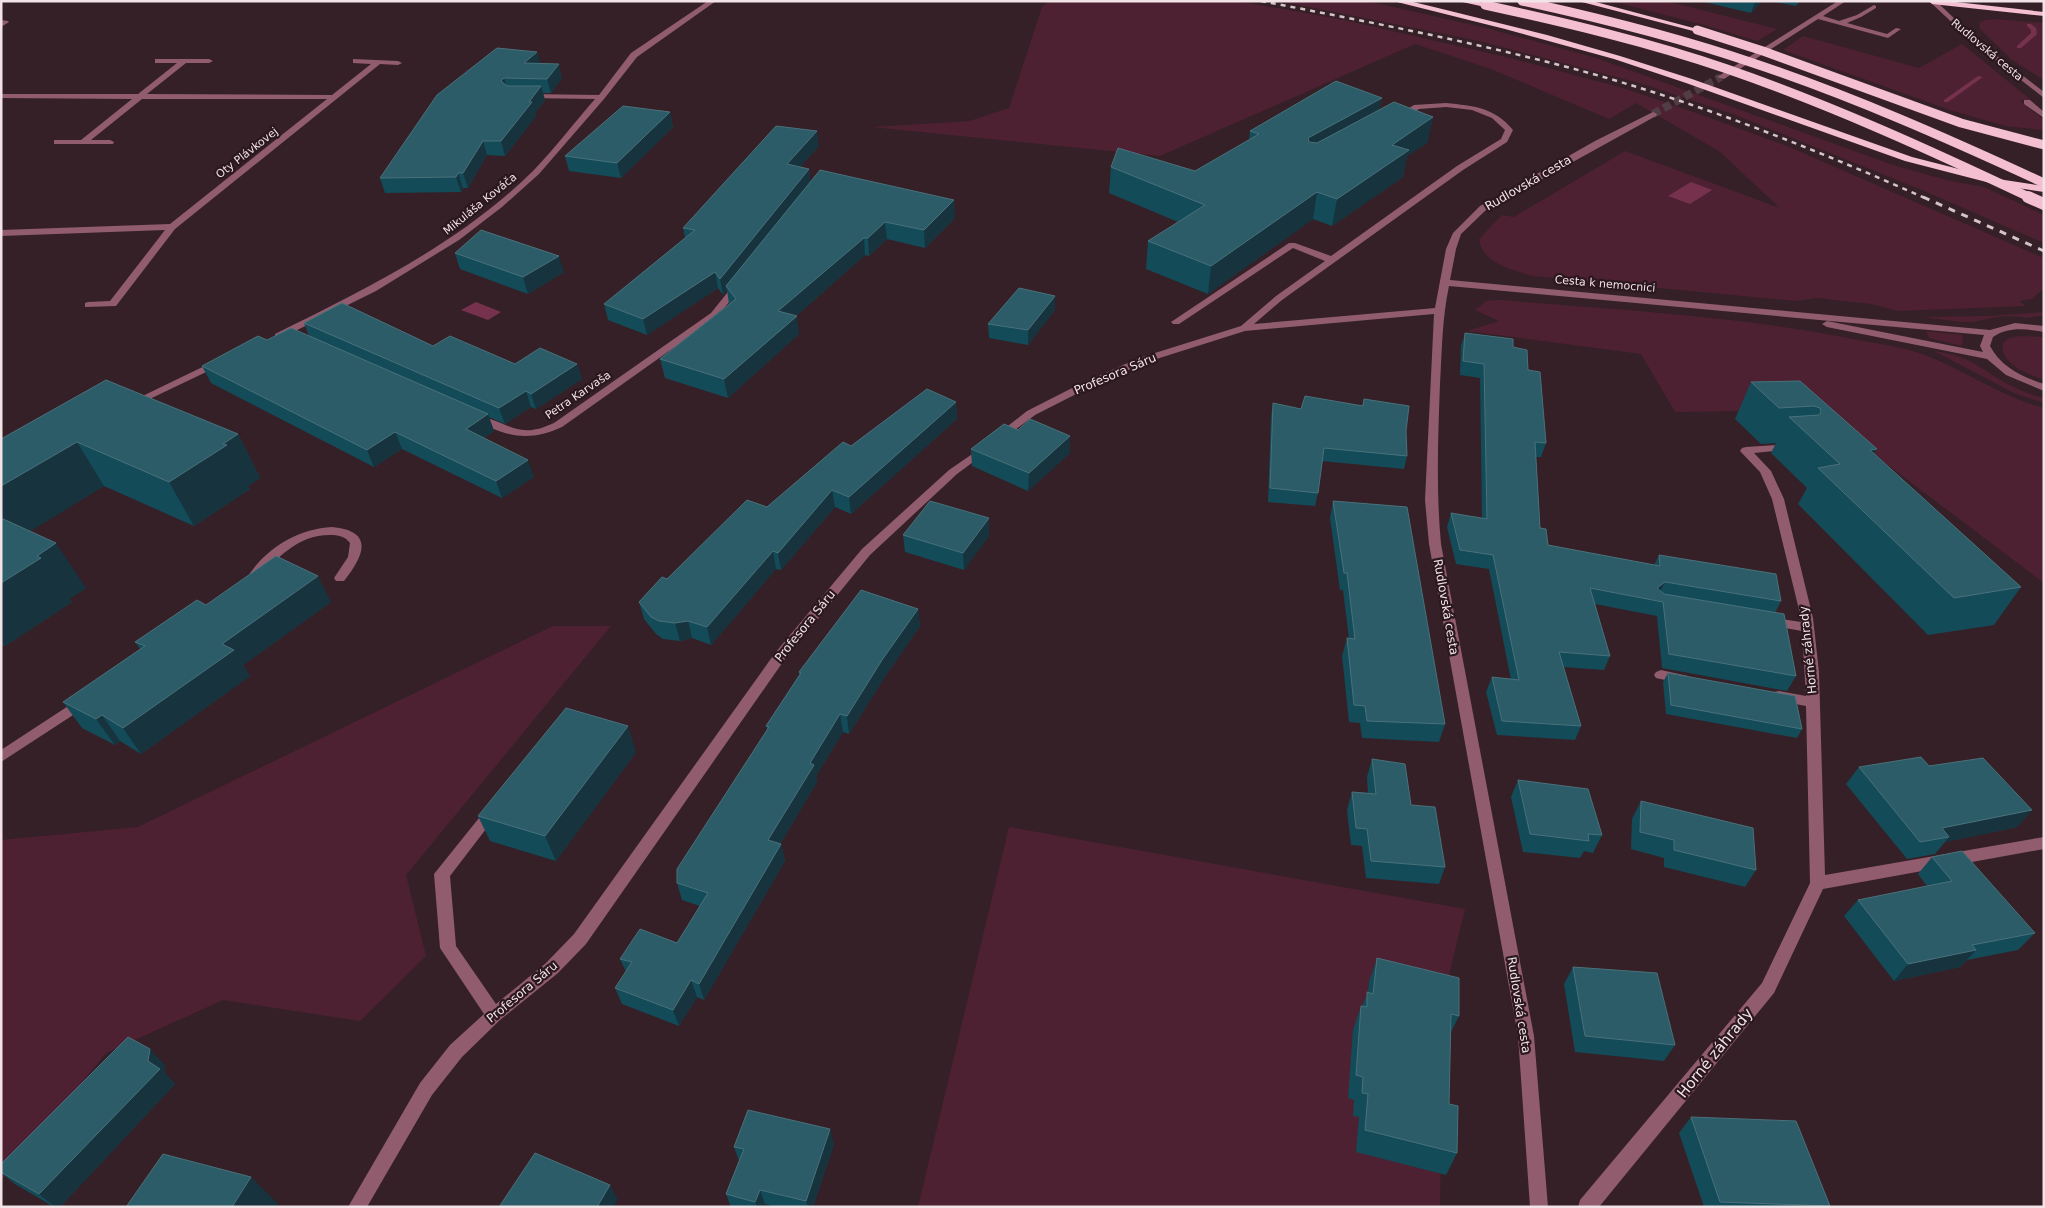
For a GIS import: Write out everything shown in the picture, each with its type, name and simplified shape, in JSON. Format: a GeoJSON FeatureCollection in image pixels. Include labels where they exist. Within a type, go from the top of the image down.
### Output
{"type":"FeatureCollection","features":[{"type":"Feature","properties":{"kind":"highway"},"geometry":{"type":"LineString","coordinates":[[1397,1],[1490,22],[1588,48],[1690,81],[1893,154],[1976,177],[2044,188]]}},
{"type":"Feature","properties":{"kind":"highway"},"geometry":{"type":"LineString","coordinates":[[1462,1],[1626,38],[1748,77],[1869,123],[2044,204]]}},
{"type":"Feature","properties":{"kind":"highway"},"geometry":{"type":"LineString","coordinates":[[1522,1],[1647,31],[1761,65],[1896,117],[2044,183]]}},
{"type":"Feature","properties":{"kind":"highway"},"geometry":{"type":"LineString","coordinates":[[1582,1],[1697,30],[1763,51],[1961,123],[2044,145]]}},
{"type":"Feature","properties":{"kind":"highway"},"geometry":{"type":"LineString","coordinates":[[1932,2],[2044,14]]}},
{"type":"Feature","properties":{"kind":"highway"},"geometry":{"type":"LineString","coordinates":[[1944,13],[1995,15],[2044,20]]}},
{"type":"Feature","properties":{"kind":"street","name":"Mikuláša Kováča"},"geometry":{"type":"LineString","coordinates":[[269,340],[290,334],[373,289],[456,238],[499,206],[536,172],[601,97],[634,55],[713,1]]}},
{"type":"Feature","properties":{"kind":"street"},"geometry":{"type":"LineString","coordinates":[[1721,77],[1843,1]]}},
{"type":"Feature","properties":{"kind":"street","name":"Rudlovská cesta"},"geometry":{"type":"LineString","coordinates":[[1932,2],[2044,96]]}},
{"type":"Feature","properties":{"kind":"street"},"geometry":{"type":"LineString","coordinates":[[1839,23],[1859,16],[1874,7]]}},
{"type":"Feature","properties":{"kind":"street"},"geometry":{"type":"LineString","coordinates":[[1818,18],[1888,36],[1898,29]]}},
{"type":"Feature","properties":{"kind":"street"},"geometry":{"type":"LineString","coordinates":[[158,61],[209,61]]}},
{"type":"Feature","properties":{"kind":"street"},"geometry":{"type":"LineString","coordinates":[[84,142],[184,61]]}},
{"type":"Feature","properties":{"kind":"street"},"geometry":{"type":"LineString","coordinates":[[356,61],[398,63]]}},
{"type":"Feature","properties":{"kind":"street","name":"Oty Plávkovej"},"geometry":{"type":"LineString","coordinates":[[88,305],[113,304],[172,227],[378,62]]}},
{"type":"Feature","properties":{"kind":"street"},"geometry":{"type":"LineString","coordinates":[[1,96],[336,97]]}},
{"type":"Feature","properties":{"kind":"street"},"geometry":{"type":"LineString","coordinates":[[521,96],[601,97]]}},
{"type":"Feature","properties":{"kind":"street"},"geometry":{"type":"LineString","coordinates":[[2027,102],[2044,116]]}},
{"type":"Feature","properties":{"kind":"street"},"geometry":{"type":"LineString","coordinates":[[1244,328],[1278,298],[1460,168],[1504,140],[1509,130],[1495,116],[1474,108],[1446,105],[1417,107],[1392,121]]}},
{"type":"Feature","properties":{"kind":"street","name":"Rudlovská cesta"},"geometry":{"type":"LineString","coordinates":[[1539,1207],[1526,1036],[1435,544],[1431,500],[1432,442],[1440,311],[1451,249],[1457,232],[1483,208],[1653,114]]}},
{"type":"Feature","properties":{"kind":"street"},"geometry":{"type":"LineString","coordinates":[[57,142],[110,142]]}},
{"type":"Feature","properties":{"kind":"street"},"geometry":{"type":"LineString","coordinates":[[1,233],[172,227]]}},
{"type":"Feature","properties":{"kind":"street"},"geometry":{"type":"LineString","coordinates":[[1176,322],[1292,245],[1332,260]]}},
{"type":"Feature","properties":{"kind":"street","name":"Petra Karvaša"},"geometry":{"type":"LineString","coordinates":[[464,412],[509,432],[525,435],[544,432],[558,425],[714,315],[744,277]]}},
{"type":"Feature","properties":{"kind":"street","name":"Cesta k nemocnici"},"geometry":{"type":"LineString","coordinates":[[1446,283],[1992,333],[2013,327],[2044,328]]}},
{"type":"Feature","properties":{"kind":"street","name":"Profesora Sáru"},"geometry":{"type":"LineString","coordinates":[[357,1207],[426,1089],[456,1051],[494,1015],[552,968],[580,939],[780,656],[866,552],[953,472],[1032,413],[1082,387],[1143,360],[1244,328],[1440,311]]}},
{"type":"Feature","properties":{"kind":"street","name":"Cesta k nemocnici"},"geometry":{"type":"LineString","coordinates":[[1763,311],[1990,356],[2008,372],[2044,388]]}},
{"type":"Feature","properties":{"kind":"street"},"geometry":{"type":"LineString","coordinates":[[1990,356],[1985,343],[1992,333]]}},
{"type":"Feature","properties":{"kind":"street"},"geometry":{"type":"LineString","coordinates":[[122,408],[228,357]]}},
{"type":"Feature","properties":{"kind":"street","name":"Horné záhrady"},"geometry":{"type":"LineString","coordinates":[[1587,1207],[1768,988],[1818,883],[1813,702],[1808,628],[1778,499],[1765,471],[1746,451],[1796,447]]}},
{"type":"Feature","properties":{"kind":"street"},"geometry":{"type":"LineString","coordinates":[[241,590],[265,562],[287,544],[303,536],[322,531],[337,531],[351,536],[356,542],[356,552],[340,578]]}},
{"type":"Feature","properties":{"kind":"street"},"geometry":{"type":"LineString","coordinates":[[1761,620],[1808,628]]}},
{"type":"Feature","properties":{"kind":"street"},"geometry":{"type":"LineString","coordinates":[[1661,675],[1699,682]]}},
{"type":"Feature","properties":{"kind":"street"},"geometry":{"type":"LineString","coordinates":[[1766,694],[1813,702]]}},
{"type":"Feature","properties":{"kind":"street"},"geometry":{"type":"LineString","coordinates":[[1,757],[90,696]]}},
{"type":"Feature","properties":{"kind":"street"},"geometry":{"type":"LineString","coordinates":[[494,1015],[448,948],[442,874],[501,800]]}},
{"type":"Feature","properties":{"kind":"street"},"geometry":{"type":"LineString","coordinates":[[1818,883],[2044,843]]}},
{"type":"Feature","properties":{"kind":"shaded area"},"geometry":{"type":"Polygon","coordinates":[[[1049,1],[1237,1],[1344,20],[1510,58],[1623,88],[1787,146],[2044,258],[2044,288],[2032,299],[2019,301],[2026,306],[1897,311],[1872,304],[1816,298],[1797,301],[1532,276],[1507,268],[1492,260],[1486,254],[1479,239],[1502,215],[1514,217],[1625,151],[1780,208],[1719,151],[1636,103],[1609,119],[1491,69],[1415,44],[1160,156],[872,127],[970,121],[1009,108],[1042,7],[1049,1]]]}},
{"type":"Feature","properties":{"kind":"shaded area"},"geometry":{"type":"Polygon","coordinates":[[[1279,1],[1366,1],[1486,28],[1596,58],[1893,165],[1950,181],[1984,187],[2044,215],[2044,243],[1922,190],[1730,113],[1643,84],[1475,40],[1279,1]]]}},
{"type":"Feature","properties":{"kind":"shaded area"},"geometry":{"type":"Polygon","coordinates":[[[1611,1],[1666,1],[1777,29],[1757,41],[1611,1]]]}},
{"type":"Feature","properties":{"kind":"shaded area"},"geometry":{"type":"Polygon","coordinates":[[[1996,19],[2044,23],[2044,80],[2012,60],[1980,29],[1979,23],[1985,20],[1996,19]]]}},
{"type":"Feature","properties":{"kind":"shaded area"},"geometry":{"type":"Polygon","coordinates":[[[1803,36],[1919,68],[1962,44],[2031,100],[2019,100],[2044,120],[2044,130],[2005,126],[1950,110],[1783,50],[1803,36]]]}},
{"type":"Feature","properties":{"kind":"shaded area"},"geometry":{"type":"Polygon","coordinates":[[[1691,182],[1712,190],[1690,204],[1668,196],[1691,182]]]}},
{"type":"Feature","properties":{"kind":"shaded area"},"geometry":{"type":"Polygon","coordinates":[[[1500,300],[1715,318],[1889,345],[1933,358],[1995,389],[2044,408],[2044,583],[1815,410],[1675,412],[1641,354],[1467,331],[1499,321],[1475,310],[1486,301],[1500,300]]]}},
{"type":"Feature","properties":{"kind":"shaded area"},"geometry":{"type":"Polygon","coordinates":[[[476,302],[501,312],[488,320],[461,310],[476,302]]]}},
{"type":"Feature","properties":{"kind":"shaded area"},"geometry":{"type":"Polygon","coordinates":[[[2044,312],[2044,315],[2027,318],[2012,316],[1996,317],[1974,322],[1922,317],[1990,316],[2044,312]]]}},
{"type":"Feature","properties":{"kind":"shaded area"},"geometry":{"type":"Polygon","coordinates":[[[1926,331],[1963,335],[1962,346],[1929,338],[1926,331]]]}},
{"type":"Feature","properties":{"kind":"shaded area"},"geometry":{"type":"Polygon","coordinates":[[[2020,336],[2044,337],[2044,380],[2016,367],[2005,357],[2003,343],[2009,338],[2020,336]]]}},
{"type":"Feature","properties":{"kind":"shaded area"},"geometry":{"type":"Polygon","coordinates":[[[1934,351],[1966,359],[2016,388],[2044,398],[2044,403],[2014,393],[1934,351]]]}},
{"type":"Feature","properties":{"kind":"shaded area"},"geometry":{"type":"Polygon","coordinates":[[[553,626],[611,626],[406,875],[426,956],[360,1021],[223,1000],[106,1053],[1,1181],[1,840],[138,827],[553,626]]]}},
{"type":"Feature","properties":{"kind":"shaded area"},"geometry":{"type":"Polygon","coordinates":[[[1009,827],[1465,909],[1443,1000],[1440,1207],[918,1207],[1009,827]]]}},
{"type":"Feature","properties":{"kind":"building"},"geometry":{"type":"Polygon","coordinates":[[[497,48],[537,52],[524,63],[559,64],[547,79],[504,78],[501,81],[507,86],[541,86],[529,102],[532,102],[501,141],[483,141],[463,173],[458,173],[456,177],[380,178],[437,95],[497,48]]]}},
{"type":"Feature","properties":{"kind":"building"},"geometry":{"type":"Polygon","coordinates":[[[1336,81],[1382,98],[1308,138],[1309,142],[1317,143],[1394,102],[1433,117],[1392,145],[1409,150],[1337,199],[1317,192],[1211,266],[1148,241],[1205,205],[1111,167],[1118,148],[1195,171],[1259,134],[1250,131],[1336,81]]]}},
{"type":"Feature","properties":{"kind":"building"},"geometry":{"type":"Polygon","coordinates":[[[623,106],[670,112],[617,163],[565,156],[623,106]]]}},
{"type":"Feature","properties":{"kind":"building"},"geometry":{"type":"Polygon","coordinates":[[[776,126],[817,131],[787,164],[809,169],[720,279],[715,272],[643,319],[604,304],[695,230],[683,228],[776,126]]]}},
{"type":"Feature","properties":{"kind":"building"},"geometry":{"type":"Polygon","coordinates":[[[820,170],[954,200],[924,230],[885,222],[868,238],[864,238],[778,311],[797,316],[724,379],[660,359],[736,299],[726,286],[820,170]]]}},
{"type":"Feature","properties":{"kind":"building"},"geometry":{"type":"Polygon","coordinates":[[[481,230],[559,256],[523,277],[455,253],[481,230]]]}},
{"type":"Feature","properties":{"kind":"building"},"geometry":{"type":"Polygon","coordinates":[[[1019,288],[1055,296],[1028,330],[988,324],[1019,288]]]}},
{"type":"Feature","properties":{"kind":"building"},"geometry":{"type":"Polygon","coordinates":[[[342,303],[433,346],[450,336],[515,364],[540,348],[577,364],[531,394],[526,391],[499,408],[304,323],[342,303]]]}},
{"type":"Feature","properties":{"kind":"building"},"geometry":{"type":"Polygon","coordinates":[[[291,328],[488,414],[466,429],[528,460],[496,481],[395,432],[367,450],[202,366],[258,336],[267,340],[291,328]]]}},
{"type":"Feature","properties":{"kind":"building"},"geometry":{"type":"Polygon","coordinates":[[[1465,333],[1513,339],[1513,347],[1527,350],[1528,370],[1540,372],[1546,443],[1535,442],[1540,528],[1546,529],[1548,545],[1660,566],[1659,555],[1776,574],[1781,601],[1665,582],[1657,588],[1664,594],[1784,614],[1796,676],[1669,654],[1663,602],[1590,588],[1610,656],[1559,652],[1581,726],[1502,721],[1492,677],[1519,680],[1493,555],[1460,550],[1451,513],[1487,519],[1484,364],[1463,361],[1465,333]]]}},
{"type":"Feature","properties":{"kind":"building"},"geometry":{"type":"Polygon","coordinates":[[[106,380],[238,434],[223,444],[227,445],[169,482],[77,442],[1,486],[1,439],[106,380]]]}},
{"type":"Feature","properties":{"kind":"building"},"geometry":{"type":"Polygon","coordinates":[[[1800,381],[1877,449],[1870,450],[2021,587],[1954,598],[1818,468],[1840,464],[1789,417],[1819,415],[1821,412],[1820,408],[1814,406],[1779,408],[1751,382],[1800,381]]]}},
{"type":"Feature","properties":{"kind":"building"},"geometry":{"type":"Polygon","coordinates":[[[927,389],[956,402],[849,497],[832,490],[778,553],[773,551],[707,627],[688,621],[675,623],[659,621],[651,617],[639,602],[662,577],[667,579],[747,500],[767,507],[843,442],[851,446],[927,389]]]}},
{"type":"Feature","properties":{"kind":"building"},"geometry":{"type":"Polygon","coordinates":[[[1305,396],[1363,406],[1364,399],[1409,406],[1406,431],[1407,456],[1324,448],[1318,493],[1270,488],[1273,403],[1301,409],[1305,396]]]}},
{"type":"Feature","properties":{"kind":"building"},"geometry":{"type":"Polygon","coordinates":[[[1030,419],[1070,436],[1029,473],[971,449],[1004,424],[1018,430],[1030,419]]]}},
{"type":"Feature","properties":{"kind":"building"},"geometry":{"type":"Polygon","coordinates":[[[930,501],[989,518],[963,553],[903,535],[930,501]]]}},
{"type":"Feature","properties":{"kind":"building"},"geometry":{"type":"Polygon","coordinates":[[[1333,501],[1407,507],[1445,724],[1367,721],[1365,706],[1354,705],[1347,638],[1355,639],[1347,573],[1344,573],[1333,501]]]}},
{"type":"Feature","properties":{"kind":"building"},"geometry":{"type":"Polygon","coordinates":[[[1,518],[56,543],[37,556],[41,558],[1,583],[1,518]]]}},
{"type":"Feature","properties":{"kind":"building"},"geometry":{"type":"Polygon","coordinates":[[[276,556],[318,576],[222,644],[234,650],[123,728],[102,715],[96,719],[63,702],[145,646],[135,642],[197,600],[206,605],[276,556]]]}},
{"type":"Feature","properties":{"kind":"building"},"geometry":{"type":"Polygon","coordinates":[[[861,590],[918,609],[882,660],[847,716],[840,714],[810,763],[814,765],[768,840],[781,844],[699,984],[691,980],[673,1010],[615,988],[632,962],[620,959],[640,929],[677,943],[708,893],[677,883],[677,869],[769,727],[766,726],[801,673],[799,672],[861,590]]]}},
{"type":"Feature","properties":{"kind":"building"},"geometry":{"type":"Polygon","coordinates":[[[1668,673],[1795,696],[1802,729],[1671,705],[1668,673]]]}},
{"type":"Feature","properties":{"kind":"building"},"geometry":{"type":"Polygon","coordinates":[[[566,708],[628,726],[545,836],[478,816],[566,708]]]}},
{"type":"Feature","properties":{"kind":"building"},"geometry":{"type":"Polygon","coordinates":[[[1921,757],[1929,766],[1983,758],[2032,810],[1942,828],[1949,837],[1920,842],[1859,767],[1921,757]]]}},
{"type":"Feature","properties":{"kind":"building"},"geometry":{"type":"Polygon","coordinates":[[[1372,759],[1405,764],[1411,805],[1435,807],[1445,867],[1371,861],[1367,829],[1356,828],[1352,792],[1376,794],[1372,759]]]}},
{"type":"Feature","properties":{"kind":"building"},"geometry":{"type":"Polygon","coordinates":[[[1518,780],[1588,789],[1602,835],[1588,834],[1589,841],[1530,834],[1518,780]]]}},
{"type":"Feature","properties":{"kind":"building"},"geometry":{"type":"Polygon","coordinates":[[[1641,801],[1753,828],[1756,870],[1674,850],[1674,840],[1640,832],[1641,801]]]}},
{"type":"Feature","properties":{"kind":"building"},"geometry":{"type":"Polygon","coordinates":[[[1962,851],[2035,933],[1972,945],[1976,950],[1908,964],[1858,900],[1952,881],[1932,857],[1962,851]]]}},
{"type":"Feature","properties":{"kind":"building"},"geometry":{"type":"Polygon","coordinates":[[[1377,958],[1459,978],[1459,1016],[1451,1014],[1449,1104],[1458,1106],[1457,1153],[1365,1130],[1368,1094],[1362,1093],[1363,1077],[1356,1075],[1361,1006],[1367,1007],[1367,992],[1373,994],[1377,958]]]}},
{"type":"Feature","properties":{"kind":"building"},"geometry":{"type":"Polygon","coordinates":[[[1573,967],[1657,973],[1675,1045],[1585,1036],[1573,967]]]}},
{"type":"Feature","properties":{"kind":"building"},"geometry":{"type":"Polygon","coordinates":[[[128,1037],[150,1049],[148,1061],[160,1069],[39,1194],[1,1172],[1,1164],[128,1037]]]}},
{"type":"Feature","properties":{"kind":"building"},"geometry":{"type":"Polygon","coordinates":[[[748,1110],[830,1129],[806,1201],[760,1190],[755,1202],[726,1194],[744,1149],[734,1147],[748,1110]]]}},
{"type":"Feature","properties":{"kind":"building"},"geometry":{"type":"Polygon","coordinates":[[[1691,1117],[1796,1121],[1830,1206],[1720,1202],[1691,1117]]]}},
{"type":"Feature","properties":{"kind":"building"},"geometry":{"type":"Polygon","coordinates":[[[535,1153],[610,1185],[597,1207],[499,1207],[535,1153]]]}},
{"type":"Feature","properties":{"kind":"building"},"geometry":{"type":"Polygon","coordinates":[[[163,1154],[251,1177],[232,1207],[126,1207],[163,1154]]]}},
{"type":"Feature","properties":{"kind":"waterway"},"geometry":{"type":"LineString","coordinates":[[2019,47],[2034,34],[2034,29],[2029,25]]}},
{"type":"Feature","properties":{"kind":"waterway"},"geometry":{"type":"LineString","coordinates":[[1946,101],[1980,77]]}},
{"type":"Feature","properties":{"kind":"tunnel"},"geometry":{"type":"LineString","coordinates":[[1653,114],[1721,77]]}},
{"type":"Feature","properties":{"kind":"railway"},"geometry":{"type":"LineString","coordinates":[[1261,1],[1474,44],[1600,76],[1683,102],[1765,131],[1925,198]]}},
{"type":"Feature","properties":{"kind":"railway"},"geometry":{"type":"LineString","coordinates":[[1923,197],[2044,251]]}}]}
